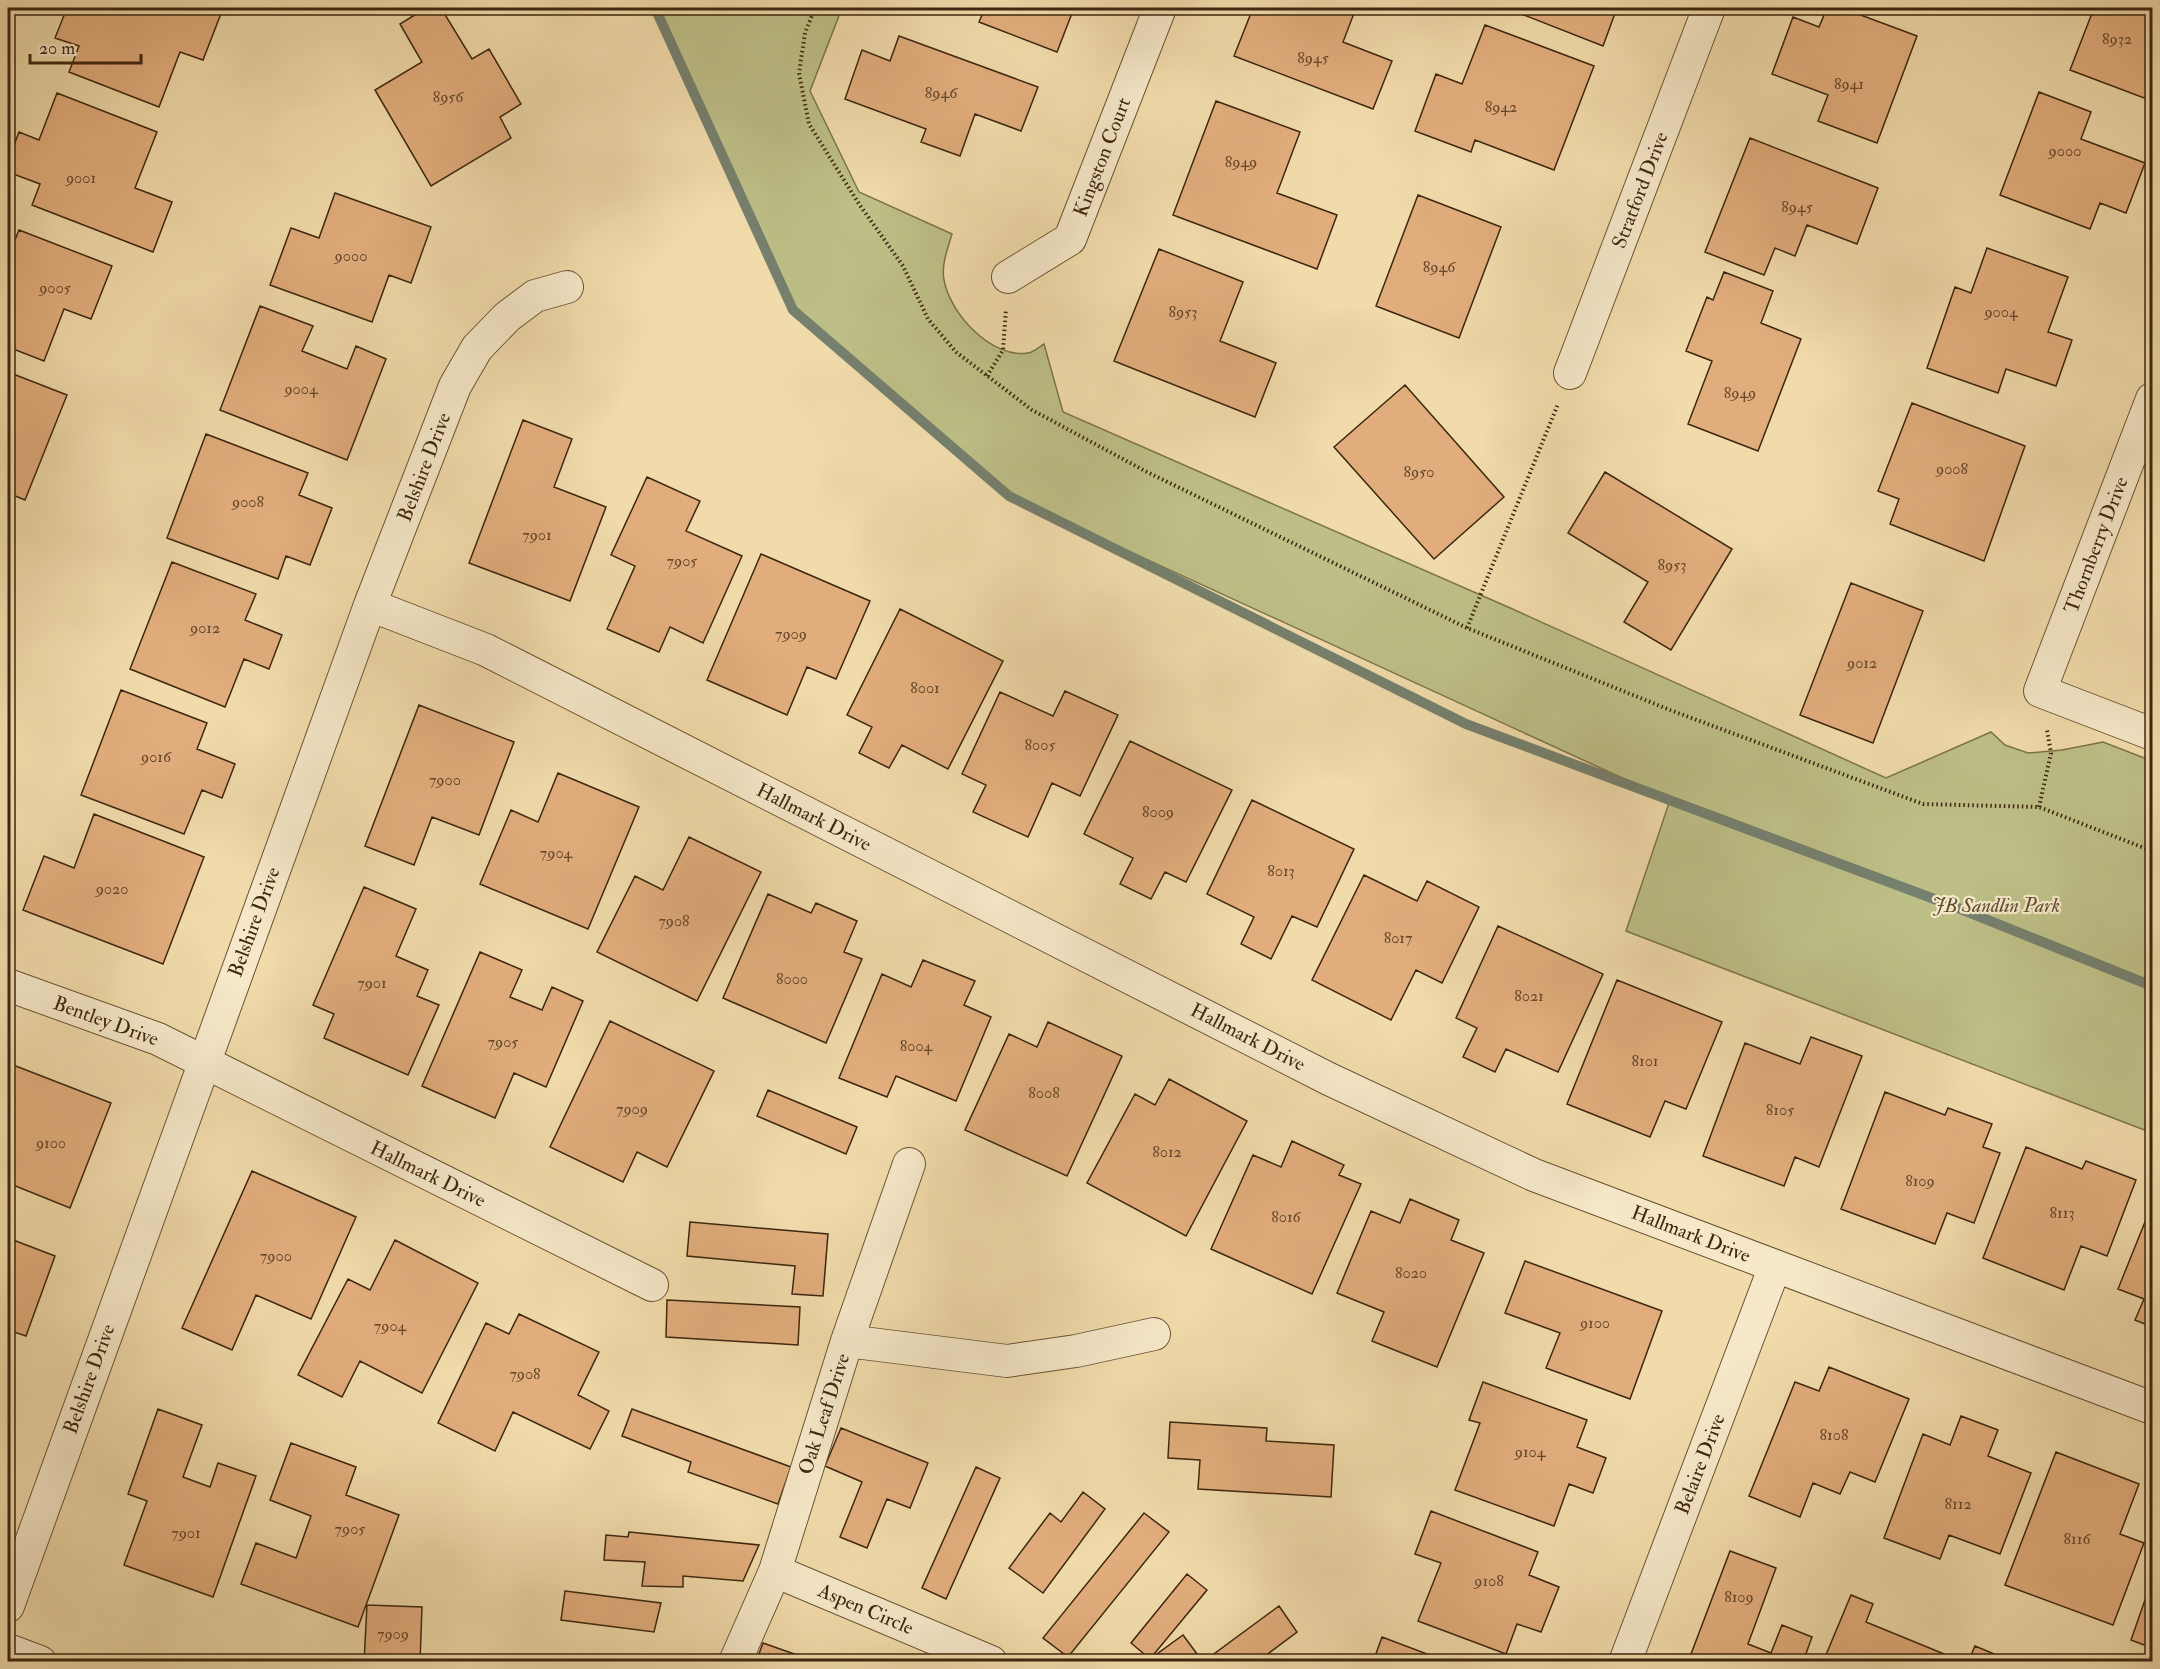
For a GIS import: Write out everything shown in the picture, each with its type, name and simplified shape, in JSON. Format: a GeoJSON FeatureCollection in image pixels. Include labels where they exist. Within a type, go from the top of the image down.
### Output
{"type":"FeatureCollection","features":[{"type":"Feature","properties":{"kind":"street","name":"Kingston Court"},"geometry":{"type":"LineString","coordinates":[[1008,277],[1070,239],[1160,8]]}},
{"type":"Feature","properties":{"kind":"street","name":"Stratford Drive"},"geometry":{"type":"LineString","coordinates":[[1570,373],[1709,8]]}},
{"type":"Feature","properties":{"kind":"street","name":"Belshire Drive"},"geometry":{"type":"LineString","coordinates":[[8,1606],[370,605],[455,386],[477,348],[507,317],[535,296],[567,287]]}},
{"type":"Feature","properties":{"kind":"street","name":"Thornberry Drive"},"geometry":{"type":"LineString","coordinates":[[2040,691],[2152,399]]}},
{"type":"Feature","properties":{"kind":"street","name":"Hallmark Drive"},"geometry":{"type":"LineString","coordinates":[[370,605],[486,650],[1329,1078],[1534,1175],[2152,1408]]}},
{"type":"Feature","properties":{"kind":"street"},"geometry":{"type":"LineString","coordinates":[[2040,691],[2152,734]]}},
{"type":"Feature","properties":{"kind":"street","name":"Bentley Drive"},"geometry":{"type":"LineString","coordinates":[[8,985],[158,1039],[203,1062]]}},
{"type":"Feature","properties":{"kind":"street","name":"Hallmark Drive"},"geometry":{"type":"LineString","coordinates":[[203,1062],[652,1285]]}},
{"type":"Feature","properties":{"kind":"street","name":"Oak Leaf Drive"},"geometry":{"type":"LineString","coordinates":[[735,1662],[775,1571],[848,1341],[909,1164]]}},
{"type":"Feature","properties":{"kind":"street","name":"Belaire Drive"},"geometry":{"type":"LineString","coordinates":[[1625,1662],[1775,1266]]}},
{"type":"Feature","properties":{"kind":"street"},"geometry":{"type":"LineString","coordinates":[[848,1341],[1007,1360],[1076,1351],[1154,1334]]}},
{"type":"Feature","properties":{"kind":"street","name":"Aspen Circle"},"geometry":{"type":"LineString","coordinates":[[775,1571],[992,1662]]}},
{"type":"Feature","properties":{"kind":"street"},"geometry":{"type":"LineString","coordinates":[[8,1650],[40,1662]]}},
{"type":"Feature","properties":{"kind":"path"},"geometry":{"type":"LineString","coordinates":[[815,8],[805,33],[799,73],[809,124],[859,204],[903,266],[927,319],[956,352],[1032,410],[1147,472],[1467,628],[1670,710],[1923,804],[2039,807],[2152,851]]}},
{"type":"Feature","properties":{"kind":"path"},"geometry":{"type":"LineString","coordinates":[[987,376],[1003,350],[1008,277]]}},
{"type":"Feature","properties":{"kind":"path"},"geometry":{"type":"LineString","coordinates":[[1467,628],[1570,373]]}},
{"type":"Feature","properties":{"kind":"path"},"geometry":{"type":"LineString","coordinates":[[2039,807],[2051,753],[2040,691]]}},
{"type":"Feature","properties":{"kind":"green space","name":"JB Sandlin Park"},"geometry":{"type":"Polygon","coordinates":[[[654,8],[842,8],[810,91],[859,192],[952,234],[943,274],[955,307],[964,320],[987,342],[1001,349],[1014,353],[1028,353],[1044,344],[1063,412],[1508,607],[1886,778],[1991,732],[2005,745],[2028,753],[2062,750],[2103,742],[2152,761],[2152,1133],[1626,931],[1670,800],[1009,496],[793,310],[654,8]]]}},
{"type":"Feature","properties":{"kind":"building"},"geometry":{"type":"Polygon","coordinates":[[[67,8],[212,8],[222,11],[203,60],[180,52],[159,107],[69,72],[79,46],[55,38],[67,8]]]}},
{"type":"Feature","properties":{"kind":"building"},"geometry":{"type":"Polygon","coordinates":[[[426,8],[441,8],[472,59],[489,49],[521,104],[500,117],[511,138],[431,186],[375,90],[422,62],[400,24],[426,8]]]}},
{"type":"Feature","properties":{"kind":"building"},"geometry":{"type":"Polygon","coordinates":[[[985,8],[1074,8],[1057,52],[979,22],[985,8]]]}},
{"type":"Feature","properties":{"kind":"building"},"geometry":{"type":"Polygon","coordinates":[[[1253,8],[1356,8],[1343,42],[1392,61],[1373,109],[1234,56],[1253,8]]]}},
{"type":"Feature","properties":{"kind":"building"},"geometry":{"type":"Polygon","coordinates":[[[1506,8],[1617,8],[1603,46],[1506,8]]]}},
{"type":"Feature","properties":{"kind":"building"},"geometry":{"type":"Polygon","coordinates":[[[1827,8],[1842,8],[1917,36],[1877,143],[1818,121],[1828,95],[1772,74],[1793,17],[1819,27],[1827,8]]]}},
{"type":"Feature","properties":{"kind":"building"},"geometry":{"type":"Polygon","coordinates":[[[2094,8],[2152,8],[2152,101],[2070,70],[2094,8]]]}},
{"type":"Feature","properties":{"kind":"building"},"geometry":{"type":"Polygon","coordinates":[[[1485,25],[1594,66],[1554,170],[1475,140],[1471,152],[1415,131],[1436,74],[1462,84],[1485,25]]]}},
{"type":"Feature","properties":{"kind":"building"},"geometry":{"type":"Polygon","coordinates":[[[899,36],[1038,87],[1021,131],[975,114],[960,156],[921,142],[926,129],[845,99],[862,50],[890,61],[899,36]]]}},
{"type":"Feature","properties":{"kind":"building"},"geometry":{"type":"Polygon","coordinates":[[[2039,92],[2091,112],[2081,139],[2145,163],[2126,213],[2100,203],[2090,229],[2000,195],[2039,92]]]}},
{"type":"Feature","properties":{"kind":"building"},"geometry":{"type":"Polygon","coordinates":[[[57,93],[157,132],[135,188],[172,202],[153,252],[32,205],[40,184],[8,172],[8,161],[19,132],[39,140],[57,93]]]}},
{"type":"Feature","properties":{"kind":"building"},"geometry":{"type":"Polygon","coordinates":[[[1216,101],[1300,132],[1277,193],[1337,215],[1317,269],[1173,215],[1216,101]]]}},
{"type":"Feature","properties":{"kind":"building"},"geometry":{"type":"Polygon","coordinates":[[[1750,138],[1878,188],[1857,244],[1807,225],[1795,256],[1775,248],[1764,275],[1705,252],[1750,138]]]}},
{"type":"Feature","properties":{"kind":"building"},"geometry":{"type":"Polygon","coordinates":[[[335,193],[431,227],[411,283],[389,275],[372,322],[270,285],[291,228],[319,238],[335,193]]]}},
{"type":"Feature","properties":{"kind":"building"},"geometry":{"type":"Polygon","coordinates":[[[1418,195],[1501,227],[1459,338],[1376,306],[1418,195]]]}},
{"type":"Feature","properties":{"kind":"building"},"geometry":{"type":"Polygon","coordinates":[[[19,230],[112,266],[91,319],[64,309],[44,361],[8,347],[8,257],[19,230]]]}},
{"type":"Feature","properties":{"kind":"building"},"geometry":{"type":"Polygon","coordinates":[[[1987,248],[2068,277],[2048,332],[2072,340],[2056,386],[2006,369],[1998,393],[1927,368],[1955,287],[1971,293],[1987,248]]]}},
{"type":"Feature","properties":{"kind":"building"},"geometry":{"type":"Polygon","coordinates":[[[1159,249],[1243,282],[1220,341],[1276,363],[1255,417],[1114,361],[1159,249]]]}},
{"type":"Feature","properties":{"kind":"building"},"geometry":{"type":"Polygon","coordinates":[[[1724,272],[1773,291],[1761,323],[1801,339],[1758,451],[1688,424],[1712,361],[1686,351],[1707,297],[1713,300],[1724,272]]]}},
{"type":"Feature","properties":{"kind":"building"},"geometry":{"type":"Polygon","coordinates":[[[260,306],[313,326],[302,351],[347,369],[356,346],[386,359],[347,460],[220,410],[260,306]]]}},
{"type":"Feature","properties":{"kind":"building"},"geometry":{"type":"Polygon","coordinates":[[[8,372],[67,395],[25,500],[8,493],[8,372]]]}},
{"type":"Feature","properties":{"kind":"building"},"geometry":{"type":"Polygon","coordinates":[[[1405,385],[1504,497],[1434,559],[1334,447],[1405,385]]]}},
{"type":"Feature","properties":{"kind":"building"},"geometry":{"type":"Polygon","coordinates":[[[1912,403],[2025,446],[1984,561],[1890,524],[1899,499],[1878,491],[1912,403]]]}},
{"type":"Feature","properties":{"kind":"building"},"geometry":{"type":"Polygon","coordinates":[[[523,420],[572,439],[554,487],[606,507],[570,601],[469,563],[523,420]]]}},
{"type":"Feature","properties":{"kind":"building"},"geometry":{"type":"Polygon","coordinates":[[[206,434],[308,473],[299,495],[332,508],[310,565],[286,556],[278,579],[167,538],[206,434]]]}},
{"type":"Feature","properties":{"kind":"building"},"geometry":{"type":"Polygon","coordinates":[[[1605,472],[1732,549],[1671,650],[1624,622],[1648,582],[1568,533],[1605,472]]]}},
{"type":"Feature","properties":{"kind":"building"},"geometry":{"type":"Polygon","coordinates":[[[647,477],[700,501],[686,531],[742,556],[703,643],[670,627],[659,652],[607,629],[635,566],[611,555],[647,477]]]}},
{"type":"Feature","properties":{"kind":"building"},"geometry":{"type":"Polygon","coordinates":[[[761,554],[870,601],[836,679],[807,667],[787,715],[707,680],[761,554]]]}},
{"type":"Feature","properties":{"kind":"building"},"geometry":{"type":"Polygon","coordinates":[[[172,562],[256,594],[245,620],[282,635],[269,669],[244,659],[225,707],[130,669],[172,562]]]}},
{"type":"Feature","properties":{"kind":"building"},"geometry":{"type":"Polygon","coordinates":[[[1851,583],[1923,611],[1873,743],[1800,715],[1851,583]]]}},
{"type":"Feature","properties":{"kind":"building"},"geometry":{"type":"Polygon","coordinates":[[[900,609],[1003,661],[948,769],[902,745],[889,768],[859,753],[872,727],[847,715],[900,609]]]}},
{"type":"Feature","properties":{"kind":"building"},"geometry":{"type":"Polygon","coordinates":[[[121,690],[207,723],[197,749],[235,764],[222,798],[202,790],[184,834],[81,795],[121,690]]]}},
{"type":"Feature","properties":{"kind":"building"},"geometry":{"type":"Polygon","coordinates":[[[1065,691],[1118,715],[1080,796],[1052,783],[1028,837],[973,812],[986,785],[962,774],[1000,692],[1053,716],[1065,691]]]}},
{"type":"Feature","properties":{"kind":"building"},"geometry":{"type":"Polygon","coordinates":[[[419,705],[514,742],[479,835],[432,817],[414,865],[365,846],[419,705]]]}},
{"type":"Feature","properties":{"kind":"building"},"geometry":{"type":"Polygon","coordinates":[[[1130,741],[1232,790],[1186,882],[1165,872],[1151,899],[1120,884],[1133,858],[1084,834],[1130,741]]]}},
{"type":"Feature","properties":{"kind":"building"},"geometry":{"type":"Polygon","coordinates":[[[558,773],[639,807],[588,929],[480,884],[511,810],[538,822],[558,773]]]}},
{"type":"Feature","properties":{"kind":"building"},"geometry":{"type":"Polygon","coordinates":[[[1252,800],[1354,849],[1317,927],[1292,916],[1271,959],[1241,944],[1254,917],[1207,894],[1252,800]]]}},
{"type":"Feature","properties":{"kind":"building"},"geometry":{"type":"Polygon","coordinates":[[[94,814],[204,857],[163,964],[23,910],[44,856],[74,868],[94,814]]]}},
{"type":"Feature","properties":{"kind":"building"},"geometry":{"type":"Polygon","coordinates":[[[689,837],[761,872],[697,1001],[597,952],[635,876],[663,890],[689,837]]]}},
{"type":"Feature","properties":{"kind":"building"},"geometry":{"type":"Polygon","coordinates":[[[1364,875],[1417,901],[1427,881],[1479,907],[1442,983],[1416,970],[1391,1020],[1312,980],[1364,875]]]}},
{"type":"Feature","properties":{"kind":"building"},"geometry":{"type":"Polygon","coordinates":[[[364,887],[416,909],[396,956],[428,970],[417,996],[439,1005],[408,1075],[324,1038],[334,1014],[313,1005],[364,887]]]}},
{"type":"Feature","properties":{"kind":"building"},"geometry":{"type":"Polygon","coordinates":[[[768,894],[811,913],[816,903],[857,921],[844,952],[862,959],[826,1043],[723,998],[768,894]]]}},
{"type":"Feature","properties":{"kind":"building"},"geometry":{"type":"Polygon","coordinates":[[[1498,926],[1603,974],[1558,1072],[1506,1049],[1495,1072],[1463,1057],[1477,1028],[1456,1018],[1498,926]]]}},
{"type":"Feature","properties":{"kind":"building"},"geometry":{"type":"Polygon","coordinates":[[[480,952],[522,970],[510,997],[542,1010],[552,987],[583,1001],[546,1087],[514,1073],[495,1118],[422,1086],[480,952]]]}},
{"type":"Feature","properties":{"kind":"building"},"geometry":{"type":"Polygon","coordinates":[[[923,960],[975,981],[964,1005],[991,1017],[956,1101],[896,1076],[887,1097],[839,1078],[882,974],[911,987],[923,960]]]}},
{"type":"Feature","properties":{"kind":"building"},"geometry":{"type":"Polygon","coordinates":[[[1617,980],[1722,1022],[1686,1109],[1665,1101],[1650,1137],[1567,1104],[1617,980]]]}},
{"type":"Feature","properties":{"kind":"building"},"geometry":{"type":"Polygon","coordinates":[[[610,1021],[714,1071],[667,1167],[637,1152],[623,1182],[550,1147],[610,1021]]]}},
{"type":"Feature","properties":{"kind":"building"},"geometry":{"type":"Polygon","coordinates":[[[1048,1022],[1122,1056],[1067,1176],[965,1130],[1009,1034],[1037,1047],[1048,1022]]]}},
{"type":"Feature","properties":{"kind":"building"},"geometry":{"type":"Polygon","coordinates":[[[1811,1037],[1862,1056],[1819,1167],[1795,1157],[1784,1186],[1703,1156],[1745,1043],[1800,1064],[1811,1037]]]}},
{"type":"Feature","properties":{"kind":"building"},"geometry":{"type":"Polygon","coordinates":[[[8,1063],[111,1103],[70,1208],[8,1183],[8,1063]]]}},
{"type":"Feature","properties":{"kind":"building"},"geometry":{"type":"Polygon","coordinates":[[[1169,1079],[1247,1121],[1186,1236],[1087,1183],[1135,1094],[1155,1105],[1169,1079]]]}},
{"type":"Feature","properties":{"kind":"building"},"geometry":{"type":"Polygon","coordinates":[[[768,1090],[857,1127],[846,1154],[757,1116],[768,1090]]]}},
{"type":"Feature","properties":{"kind":"building"},"geometry":{"type":"Polygon","coordinates":[[[1885,1092],[1945,1115],[1948,1108],[1992,1124],[1983,1147],[2000,1153],[1974,1223],[1947,1213],[1935,1244],[1841,1209],[1885,1092]]]}},
{"type":"Feature","properties":{"kind":"building"},"geometry":{"type":"Polygon","coordinates":[[[1292,1141],[1344,1165],[1339,1175],[1361,1184],[1312,1294],[1211,1249],[1253,1155],[1281,1167],[1292,1141]]]}},
{"type":"Feature","properties":{"kind":"building"},"geometry":{"type":"Polygon","coordinates":[[[2026,1147],[2082,1169],[2086,1161],[2136,1180],[2107,1256],[2081,1246],[2064,1290],[1983,1258],[2026,1147]]]}},
{"type":"Feature","properties":{"kind":"building"},"geometry":{"type":"Polygon","coordinates":[[[252,1171],[356,1217],[311,1319],[256,1295],[232,1350],[182,1328],[252,1171]]]}},
{"type":"Feature","properties":{"kind":"building"},"geometry":{"type":"Polygon","coordinates":[[[1410,1199],[1459,1220],[1451,1240],[1484,1253],[1437,1367],[1372,1341],[1384,1312],[1337,1293],[1371,1211],[1400,1223],[1410,1199]]]}},
{"type":"Feature","properties":{"kind":"building"},"geometry":{"type":"Polygon","coordinates":[[[2151,1207],[2152,1327],[2135,1320],[2144,1299],[2118,1289],[2151,1207]]]}},
{"type":"Feature","properties":{"kind":"building"},"geometry":{"type":"Polygon","coordinates":[[[690,1222],[828,1234],[823,1296],[792,1294],[795,1266],[687,1256],[690,1222]]]}},
{"type":"Feature","properties":{"kind":"building"},"geometry":{"type":"Polygon","coordinates":[[[8,1238],[55,1256],[26,1336],[8,1330],[8,1238]]]}},
{"type":"Feature","properties":{"kind":"building"},"geometry":{"type":"Polygon","coordinates":[[[395,1240],[478,1283],[422,1393],[360,1361],[342,1397],[298,1375],[348,1279],[370,1290],[395,1240]]]}},
{"type":"Feature","properties":{"kind":"building"},"geometry":{"type":"Polygon","coordinates":[[[1525,1261],[1662,1311],[1630,1399],[1546,1368],[1560,1333],[1505,1313],[1525,1261]]]}},
{"type":"Feature","properties":{"kind":"building"},"geometry":{"type":"Polygon","coordinates":[[[667,1300],[800,1307],[798,1345],[666,1337],[667,1300]]]}},
{"type":"Feature","properties":{"kind":"building"},"geometry":{"type":"Polygon","coordinates":[[[519,1314],[599,1352],[578,1395],[609,1411],[590,1449],[513,1412],[495,1451],[438,1423],[486,1323],[509,1334],[519,1314]]]}},
{"type":"Feature","properties":{"kind":"building"},"geometry":{"type":"Polygon","coordinates":[[[1829,1367],[1909,1399],[1875,1482],[1850,1472],[1840,1494],[1813,1483],[1800,1517],[1749,1496],[1795,1382],[1819,1391],[1829,1367]]]}},
{"type":"Feature","properties":{"kind":"building"},"geometry":{"type":"Polygon","coordinates":[[[1483,1382],[1587,1420],[1577,1447],[1606,1458],[1593,1493],[1569,1484],[1554,1526],[1455,1490],[1480,1423],[1469,1420],[1483,1382]]]}},
{"type":"Feature","properties":{"kind":"building"},"geometry":{"type":"Polygon","coordinates":[[[158,1409],[202,1425],[183,1477],[210,1487],[218,1463],[256,1476],[213,1597],[124,1565],[147,1501],[128,1494],[158,1409]]]}},
{"type":"Feature","properties":{"kind":"building"},"geometry":{"type":"Polygon","coordinates":[[[632,1409],[791,1467],[778,1504],[688,1472],[691,1462],[622,1436],[632,1409]]]}},
{"type":"Feature","properties":{"kind":"building"},"geometry":{"type":"Polygon","coordinates":[[[1961,1416],[1998,1430],[1988,1456],[2031,1473],[2000,1554],[1949,1535],[1940,1559],[1884,1538],[1923,1434],[1950,1445],[1961,1416]]]}},
{"type":"Feature","properties":{"kind":"building"},"geometry":{"type":"Polygon","coordinates":[[[1170,1422],[1267,1428],[1266,1441],[1334,1445],[1331,1497],[1198,1489],[1200,1460],[1168,1458],[1170,1422]]]}},
{"type":"Feature","properties":{"kind":"building"},"geometry":{"type":"Polygon","coordinates":[[[841,1428],[928,1463],[910,1508],[887,1499],[867,1548],[840,1537],[862,1482],[825,1466],[841,1428]]]}},
{"type":"Feature","properties":{"kind":"building"},"geometry":{"type":"Polygon","coordinates":[[[291,1443],[356,1467],[346,1495],[399,1515],[358,1627],[241,1584],[256,1543],[296,1558],[311,1516],[270,1500],[291,1443]]]}},
{"type":"Feature","properties":{"kind":"building"},"geometry":{"type":"Polygon","coordinates":[[[2056,1452],[2139,1484],[2120,1534],[2144,1543],[2113,1625],[2005,1585],[2056,1452]]]}},
{"type":"Feature","properties":{"kind":"building"},"geometry":{"type":"Polygon","coordinates":[[[976,1467],[1000,1478],[946,1599],[922,1588],[976,1467]]]}},
{"type":"Feature","properties":{"kind":"building"},"geometry":{"type":"Polygon","coordinates":[[[1083,1492],[1105,1509],[1043,1593],[1009,1568],[1050,1513],[1061,1522],[1083,1492]]]}},
{"type":"Feature","properties":{"kind":"building"},"geometry":{"type":"Polygon","coordinates":[[[1431,1511],[1538,1552],[1529,1575],[1559,1587],[1541,1632],[1517,1624],[1506,1654],[1418,1621],[1441,1563],[1415,1554],[1431,1511]]]}},
{"type":"Feature","properties":{"kind":"building"},"geometry":{"type":"Polygon","coordinates":[[[1144,1513],[1169,1532],[1068,1657],[1043,1638],[1144,1513]]]}},
{"type":"Feature","properties":{"kind":"building"},"geometry":{"type":"Polygon","coordinates":[[[629,1532],[759,1545],[743,1581],[683,1576],[683,1587],[642,1586],[645,1562],[604,1560],[606,1535],[628,1537],[629,1532]]]}},
{"type":"Feature","properties":{"kind":"building"},"geometry":{"type":"Polygon","coordinates":[[[1730,1551],[1776,1568],[1748,1644],[1771,1653],[1782,1625],[1812,1637],[1803,1662],[1688,1662],[1730,1551]]]}},
{"type":"Feature","properties":{"kind":"building"},"geometry":{"type":"Polygon","coordinates":[[[1187,1574],[1207,1590],[1150,1659],[1131,1643],[1187,1574]]]}},
{"type":"Feature","properties":{"kind":"building"},"geometry":{"type":"Polygon","coordinates":[[[2152,1580],[2152,1648],[2131,1640],[2152,1580]]]}},
{"type":"Feature","properties":{"kind":"building"},"geometry":{"type":"Polygon","coordinates":[[[565,1591],[661,1603],[654,1632],[561,1620],[565,1591]]]}},
{"type":"Feature","properties":{"kind":"building"},"geometry":{"type":"Polygon","coordinates":[[[1851,1595],[1873,1604],[1866,1622],[1949,1656],[1947,1662],[1823,1662],[1851,1595]]]}},
{"type":"Feature","properties":{"kind":"building"},"geometry":{"type":"Polygon","coordinates":[[[367,1605],[422,1607],[420,1662],[364,1662],[367,1605]]]}},
{"type":"Feature","properties":{"kind":"building"},"geometry":{"type":"Polygon","coordinates":[[[1279,1606],[1297,1632],[1257,1662],[1203,1662],[1279,1606]]]}},
{"type":"Feature","properties":{"kind":"building"},"geometry":{"type":"Polygon","coordinates":[[[1183,1635],[1203,1662],[1162,1662],[1157,1654],[1183,1635]]]}},
{"type":"Feature","properties":{"kind":"building"},"geometry":{"type":"Polygon","coordinates":[[[1382,1637],[1448,1662],[1373,1662],[1382,1637]]]}},
{"type":"Feature","properties":{"kind":"building"},"geometry":{"type":"Polygon","coordinates":[[[763,1643],[800,1656],[798,1662],[756,1662],[763,1643]]]}},
{"type":"Feature","properties":{"kind":"building"},"geometry":{"type":"Polygon","coordinates":[[[1975,1646],[2006,1659],[2006,1662],[1968,1662],[1975,1646]]]}},
{"type":"Feature","properties":{"kind":"building"},"geometry":{"type":"Polygon","coordinates":[[[543,1657],[570,1662],[543,1662],[543,1657]]]}},
{"type":"Feature","properties":{"kind":"waterway"},"geometry":{"type":"LineString","coordinates":[[655,8],[793,310],[1009,496],[1466,724],[1953,906],[2152,986]]}}]}
